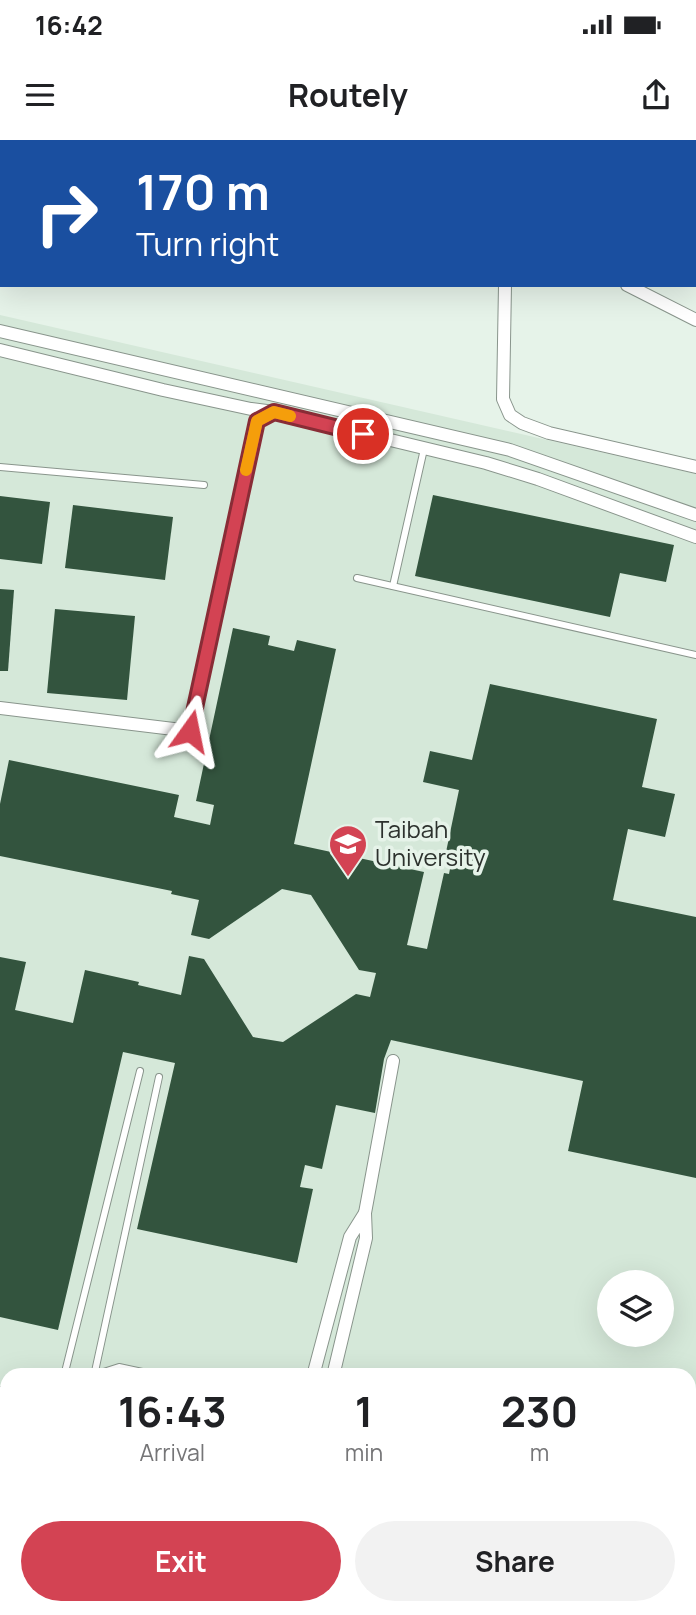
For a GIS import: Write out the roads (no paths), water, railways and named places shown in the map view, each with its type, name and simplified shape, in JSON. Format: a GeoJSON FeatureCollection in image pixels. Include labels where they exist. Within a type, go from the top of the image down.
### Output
{"type":"FeatureCollection","features":[{"type":"Feature","properties":{"kind":"street"},"geometry":{"type":"LineString","coordinates":[[505,287],[503,399],[510,415],[522,423],[549,433],[696,467]]}},
{"type":"Feature","properties":{"kind":"street"},"geometry":{"type":"LineString","coordinates":[[631,287],[696,320]]}},
{"type":"Feature","properties":{"kind":"street"},"geometry":{"type":"LineString","coordinates":[[0,331],[510,450],[696,516]]}},
{"type":"Feature","properties":{"kind":"street"},"geometry":{"type":"LineString","coordinates":[[0,350],[486,463],[538,479],[696,537]]}},
{"type":"Feature","properties":{"kind":"street"},"geometry":{"type":"LineString","coordinates":[[0,708],[190,731],[257,421],[274,412]]}},
{"type":"Feature","properties":{"kind":"street"},"geometry":{"type":"LineString","coordinates":[[335,1368],[366,1238],[365,1213],[393,1061]]}},
{"type":"Feature","properties":{"kind":"street"},"geometry":{"type":"LineString","coordinates":[[315,1368],[350,1237],[365,1213]]}},
{"type":"Feature","properties":{"kind":"lane"},"geometry":{"type":"LineString","coordinates":[[393,586],[424,449]]}},
{"type":"Feature","properties":{"kind":"lane"},"geometry":{"type":"LineString","coordinates":[[0,467],[204,485]]}},
{"type":"Feature","properties":{"kind":"lane"},"geometry":{"type":"LineString","coordinates":[[357,578],[696,655]]}},
{"type":"Feature","properties":{"kind":"lane"},"geometry":{"type":"LineString","coordinates":[[66,1368],[140,1071]]}},
{"type":"Feature","properties":{"kind":"lane"},"geometry":{"type":"LineString","coordinates":[[96,1368],[159,1077]]}},
{"type":"Feature","properties":{"kind":"place","name":"Taibah University"},"geometry":{"type":"Point","coordinates":[348,878]}}]}
